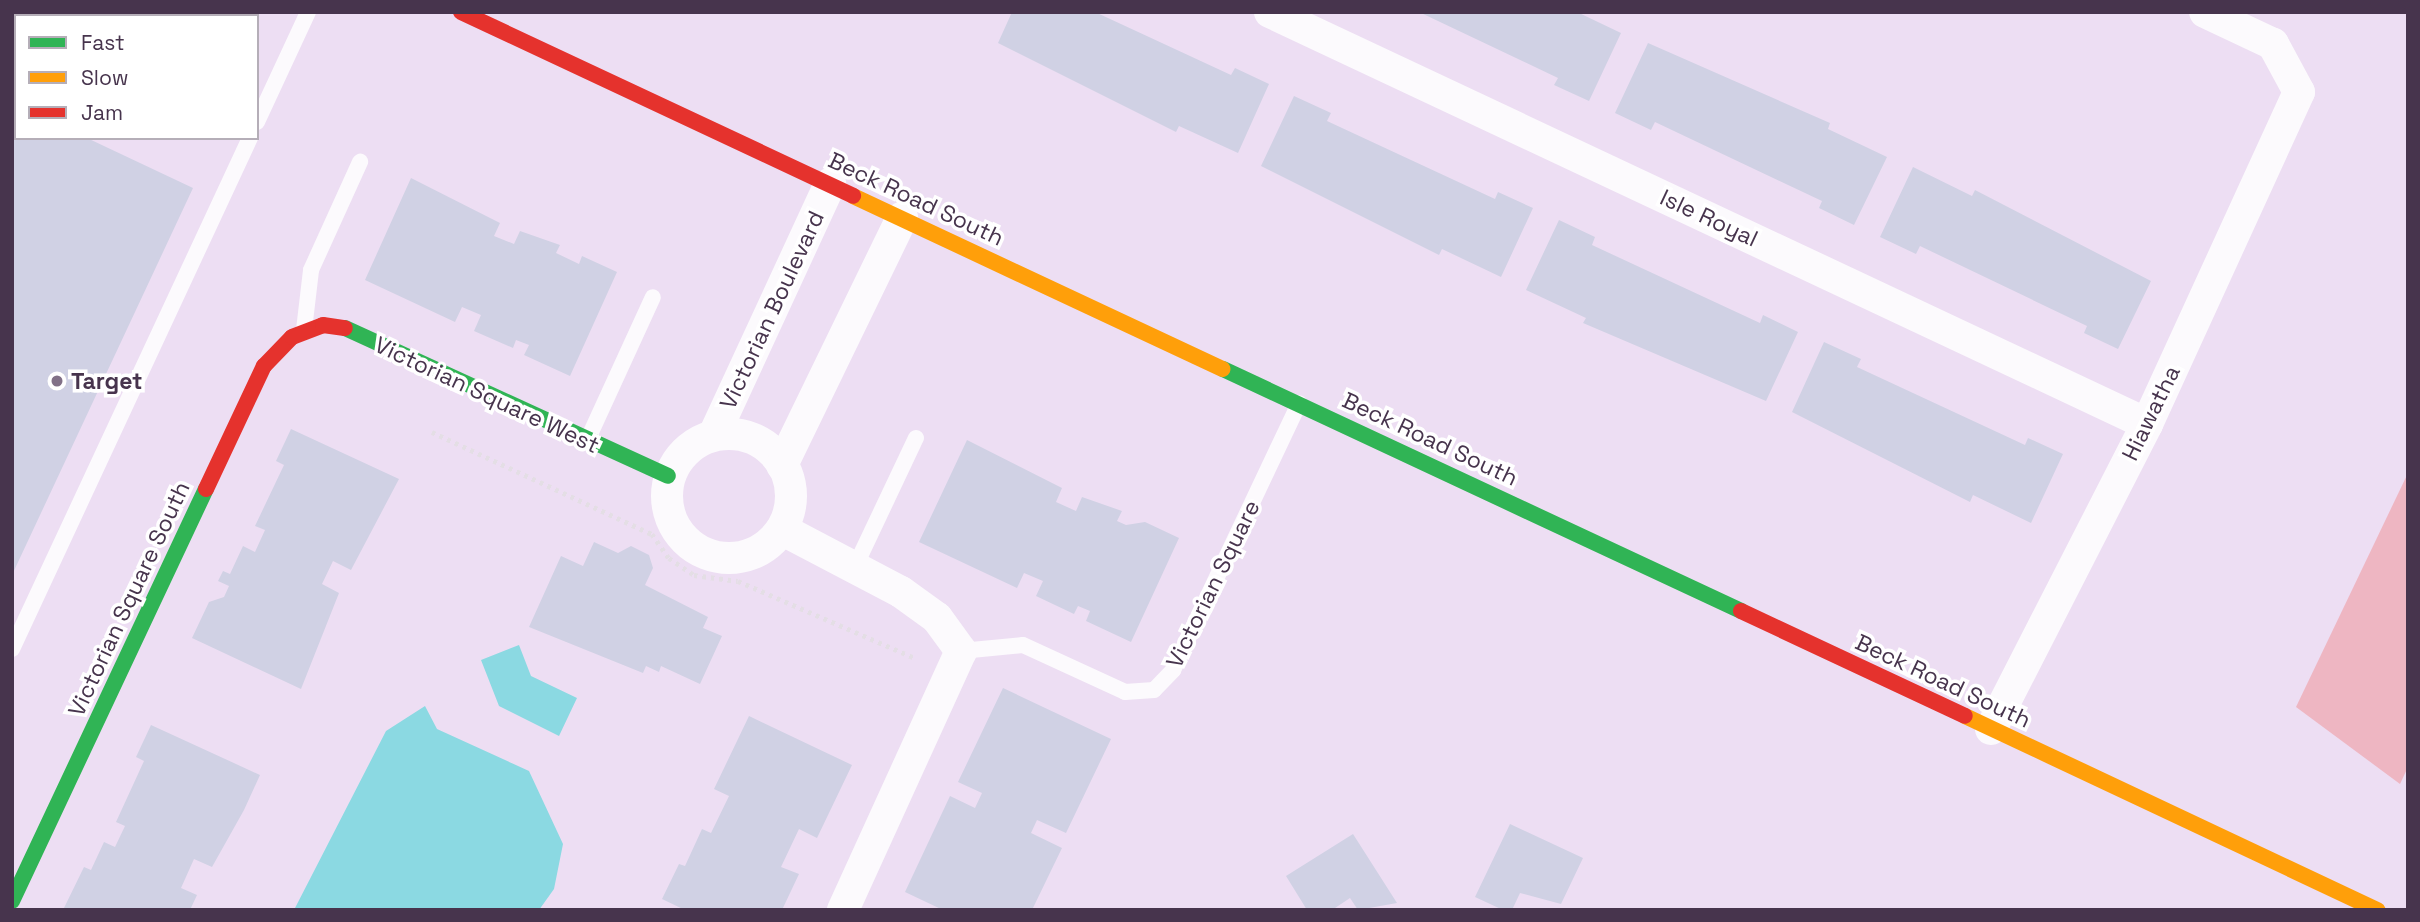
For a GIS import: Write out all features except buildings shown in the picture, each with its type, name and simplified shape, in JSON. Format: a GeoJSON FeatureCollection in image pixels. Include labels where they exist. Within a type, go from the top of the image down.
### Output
{"type":"FeatureCollection","features":[{"type":"Feature","properties":{"kind":"main road","name":"Beck Road South"},"geometry":{"type":"LineString","coordinates":[[461,12],[2378,910]]}},
{"type":"Feature","properties":{"kind":"main road","name":"Victorian Square West"},"geometry":{"type":"LineString","coordinates":[[304,331],[343,327],[587,442],[668,476]]}},
{"type":"Feature","properties":{"kind":"main road","name":"Victorian Square South"},"geometry":{"type":"LineString","coordinates":[[12,901],[264,366],[304,331]]}},
{"type":"Feature","properties":{"kind":"street","name":"Isle Royal"},"geometry":{"type":"LineString","coordinates":[[1270,12],[2147,424]]}},
{"type":"Feature","properties":{"kind":"street","name":"Hiawatha"},"geometry":{"type":"LineString","coordinates":[[1991,729],[2147,424],[2300,92],[2273,44],[2205,12]]}},
{"type":"Feature","properties":{"kind":"street","name":"Victorian Boulevard"},"geometry":{"type":"LineString","coordinates":[[713,435],[830,184]]}},
{"type":"Feature","properties":{"kind":"street"},"geometry":{"type":"LineString","coordinates":[[782,465],[902,218]]}},
{"type":"Feature","properties":{"kind":"street"},"geometry":{"type":"LineString","coordinates":[[713,435],[752,440],[782,465],[790,487],[783,530],[746,557],[712,554],[678,530],[666,497],[668,476],[679,456],[713,435]]}},
{"type":"Feature","properties":{"kind":"street"},"geometry":{"type":"LineString","coordinates":[[783,530],[937,618],[961,650],[843,910]]}},
{"type":"Feature","properties":{"kind":"lane"},"geometry":{"type":"LineString","coordinates":[[259,118],[308,12]]}},
{"type":"Feature","properties":{"kind":"lane"},"geometry":{"type":"LineString","coordinates":[[12,649],[249,140]]}},
{"type":"Feature","properties":{"kind":"lane"},"geometry":{"type":"LineString","coordinates":[[304,331],[311,271],[360,162]]}},
{"type":"Feature","properties":{"kind":"lane"},"geometry":{"type":"LineString","coordinates":[[587,442],[653,296]]}},
{"type":"Feature","properties":{"kind":"lane","name":"Victorian Square"},"geometry":{"type":"LineString","coordinates":[[961,650],[1023,645],[1125,692],[1154,690],[1173,670],[1299,403]]}},
{"type":"Feature","properties":{"kind":"lane"},"geometry":{"type":"LineString","coordinates":[[853,569],[916,438]]}},
{"type":"Feature","properties":{"kind":"path"},"geometry":{"type":"LineString","coordinates":[[432,432],[652,534],[669,558],[694,575],[738,582],[915,658]]}},
{"type":"Feature","properties":{"kind":"shaded area"},"geometry":{"type":"Polygon","coordinates":[[[2408,473],[2408,767],[2400,784],[2296,707],[2408,473]]]}},
{"type":"Feature","properties":{"kind":"water"},"geometry":{"type":"Polygon","coordinates":[[[519,645],[531,676],[577,698],[559,736],[499,706],[481,660],[519,645]]]}},
{"type":"Feature","properties":{"kind":"water"},"geometry":{"type":"Polygon","coordinates":[[[425,706],[437,729],[529,771],[563,844],[554,889],[539,910],[294,910],[386,731],[425,706]]]}},
{"type":"Feature","properties":{"kind":"traffic: fast"},"geometry":{"type":"LineString","coordinates":[[345,328],[668,476]]}},
{"type":"Feature","properties":{"kind":"traffic: fast"},"geometry":{"type":"LineString","coordinates":[[1223,369],[1741,611]]}},
{"type":"Feature","properties":{"kind":"traffic: fast"},"geometry":{"type":"LineString","coordinates":[[12,901],[206,489]]}},
{"type":"Feature","properties":{"kind":"traffic: slow"},"geometry":{"type":"LineString","coordinates":[[853,196],[1223,369]]}},
{"type":"Feature","properties":{"kind":"traffic: slow"},"geometry":{"type":"LineString","coordinates":[[1965,716],[2378,910]]}},
{"type":"Feature","properties":{"kind":"traffic: jam"},"geometry":{"type":"LineString","coordinates":[[461,12],[853,196]]}},
{"type":"Feature","properties":{"kind":"traffic: jam"},"geometry":{"type":"LineString","coordinates":[[206,489],[264,366],[292,337],[323,325],[345,328]]}},
{"type":"Feature","properties":{"kind":"traffic: jam"},"geometry":{"type":"LineString","coordinates":[[1741,611],[1965,716]]}},
{"type":"Feature","properties":{"kind":"place","name":"Target"},"geometry":{"type":"Point","coordinates":[57,381]}}]}
